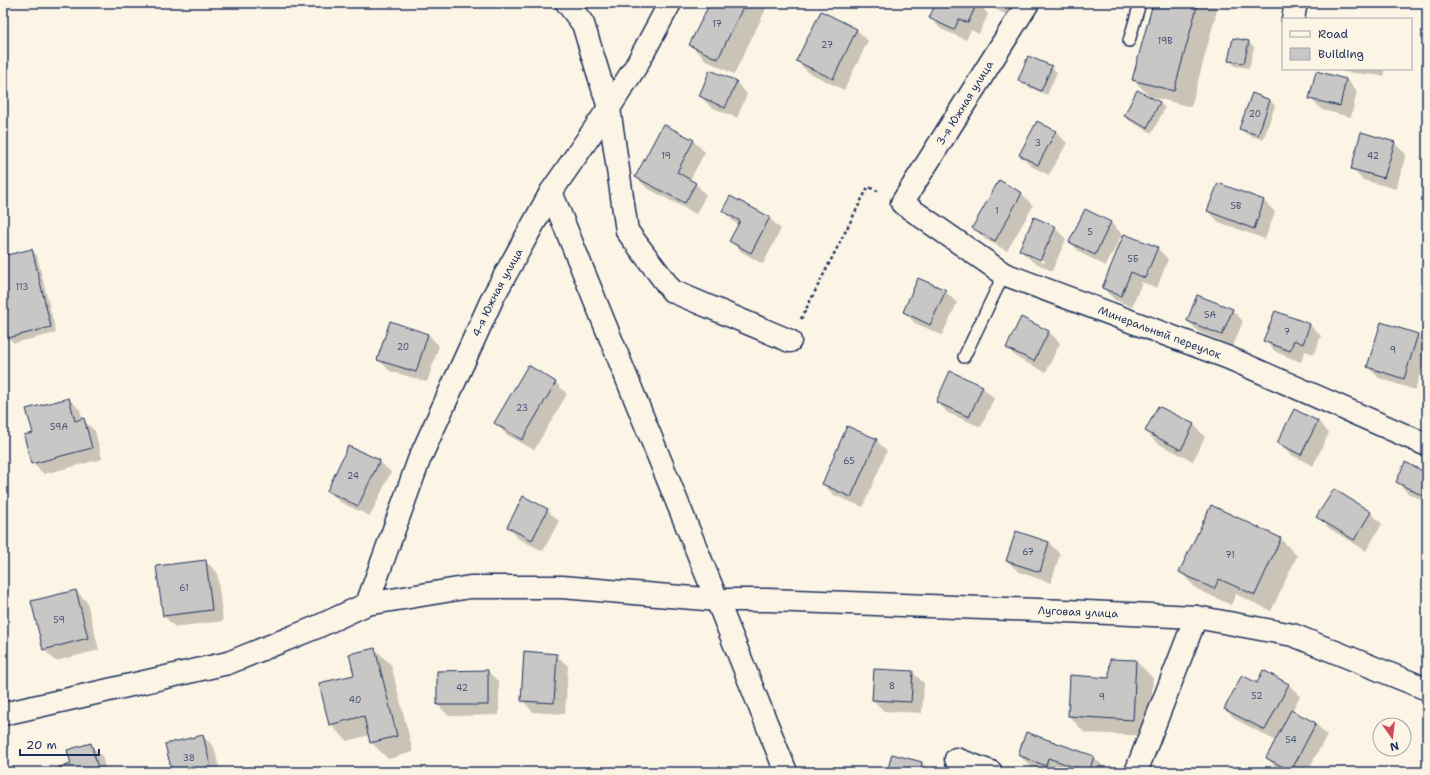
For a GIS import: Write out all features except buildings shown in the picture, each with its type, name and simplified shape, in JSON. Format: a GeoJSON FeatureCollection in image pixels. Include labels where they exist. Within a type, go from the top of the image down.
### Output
{"type":"FeatureCollection","features":[{"type":"Feature","properties":{"kind":"street"},"geometry":{"type":"LineString","coordinates":[[567,3],[583,24],[609,108],[627,231],[672,291],[790,341]]}},
{"type":"Feature","properties":{"kind":"street","name":"4-я Южная улица"},"geometry":{"type":"LineString","coordinates":[[367,604],[419,460],[493,297],[551,192],[636,66],[670,3]]}},
{"type":"Feature","properties":{"kind":"street","name":"3-я Южная улица"},"geometry":{"type":"LineString","coordinates":[[902,203],[1028,3]]}},
{"type":"Feature","properties":{"kind":"street"},"geometry":{"type":"LineString","coordinates":[[1293,18],[1296,3]]}},
{"type":"Feature","properties":{"kind":"street"},"geometry":{"type":"LineString","coordinates":[[551,192],[718,600],[786,772]]}},
{"type":"Feature","properties":{"kind":"street","name":"Минеральный переулок"},"geometry":{"type":"LineString","coordinates":[[902,203],[1004,274],[1229,358],[1427,445]]}},
{"type":"Feature","properties":{"kind":"street","name":"Луговая улица"},"geometry":{"type":"LineString","coordinates":[[3,714],[228,663],[317,627],[367,604],[470,587],[562,587],[718,600],[768,600],[1196,617],[1293,635],[1427,689]]}},
{"type":"Feature","properties":{"kind":"street"},"geometry":{"type":"LineString","coordinates":[[1136,772],[1196,617]]}},
{"type":"Feature","properties":{"kind":"street"},"geometry":{"type":"LineString","coordinates":[[956,759],[991,772]]}},
{"type":"Feature","properties":{"kind":"lane"},"geometry":{"type":"LineString","coordinates":[[1129,41],[1140,3]]}},
{"type":"Feature","properties":{"kind":"lane"},"geometry":{"type":"LineString","coordinates":[[964,357],[1004,274]]}},
{"type":"Feature","properties":{"kind":"path"},"geometry":{"type":"LineString","coordinates":[[790,341],[868,187],[902,203]]}}]}
